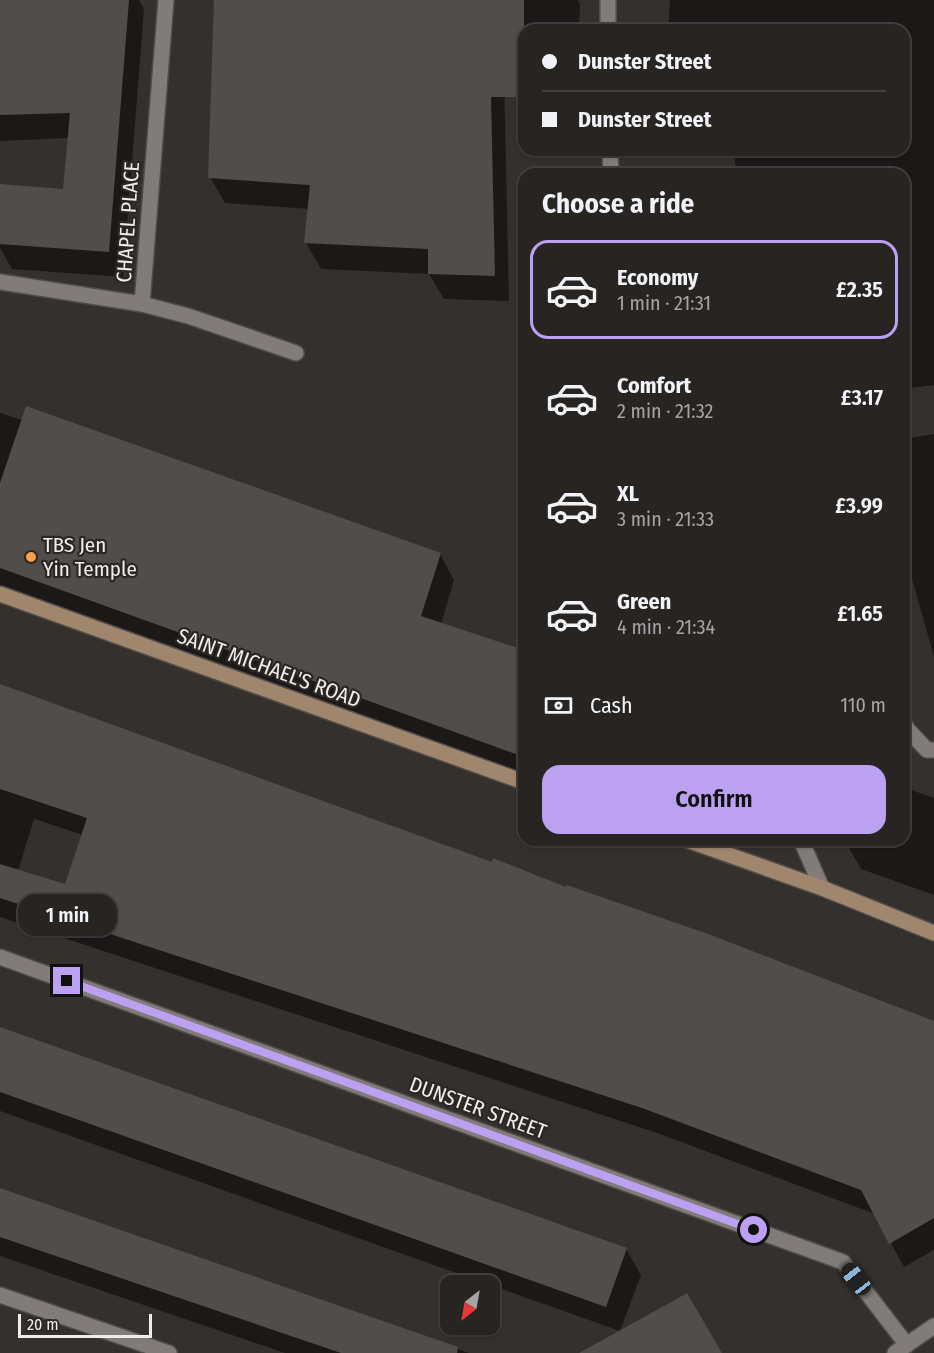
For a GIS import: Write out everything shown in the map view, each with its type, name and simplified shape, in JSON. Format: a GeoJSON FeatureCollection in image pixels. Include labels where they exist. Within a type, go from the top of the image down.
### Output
{"type":"FeatureCollection","features":[{"type":"Feature","properties":{"kind":"street","name":"CHAPEL PLACE"},"geometry":{"type":"LineString","coordinates":[[0,282],[142,304],[166,0]]}},
{"type":"Feature","properties":{"kind":"street"},"geometry":{"type":"LineString","coordinates":[[608,0],[608,24]]}},
{"type":"Feature","properties":{"kind":"street"},"geometry":{"type":"LineString","coordinates":[[142,304],[188,316],[296,353]]}},
{"type":"Feature","properties":{"kind":"street","name":"SAINT MICHAEL'S ROAD"},"geometry":{"type":"LineString","coordinates":[[0,594],[518,780]]}},
{"type":"Feature","properties":{"kind":"street"},"geometry":{"type":"LineString","coordinates":[[910,732],[931,750]]}},
{"type":"Feature","properties":{"kind":"street"},"geometry":{"type":"LineString","coordinates":[[707,846],[822,888],[934,933]]}},
{"type":"Feature","properties":{"kind":"street"},"geometry":{"type":"LineString","coordinates":[[804,846],[822,888]]}},
{"type":"Feature","properties":{"kind":"street","name":"DUNSTER STREET"},"geometry":{"type":"LineString","coordinates":[[0,957],[843,1262],[901,1349]]}},
{"type":"Feature","properties":{"kind":"street"},"geometry":{"type":"LineString","coordinates":[[0,1295],[169,1353]]}},
{"type":"Feature","properties":{"kind":"street"},"geometry":{"type":"LineString","coordinates":[[901,1349],[934,1326]]}},
{"type":"Feature","properties":{"kind":"building"},"geometry":{"type":"Polygon","coordinates":[[[0,0],[129,0],[109,252],[0,244],[0,184],[63,189],[70,113],[0,115],[0,0]]]}},
{"type":"Feature","properties":{"kind":"building"},"geometry":{"type":"Polygon","coordinates":[[[214,0],[524,0],[524,24],[518,24],[518,97],[491,97],[495,276],[428,274],[428,249],[304,243],[310,185],[208,178],[214,0]]]}},
{"type":"Feature","properties":{"kind":"building"},"geometry":{"type":"Polygon","coordinates":[[[26,406],[441,553],[421,616],[518,648],[518,755],[0,568],[0,483],[26,406]]]}},
{"type":"Feature","properties":{"kind":"building"},"geometry":{"type":"Polygon","coordinates":[[[0,684],[492,862],[493,858],[566,887],[567,885],[708,934],[934,1021],[934,1218],[889,1244],[861,1190],[642,1108],[0,898],[0,864],[65,884],[87,818],[0,789],[0,684]]]}},
{"type":"Feature","properties":{"kind":"building"},"geometry":{"type":"Polygon","coordinates":[[[0,1027],[627,1248],[606,1307],[0,1092],[0,1027]]]}},
{"type":"Feature","properties":{"kind":"building"},"geometry":{"type":"Polygon","coordinates":[[[0,1188],[458,1347],[457,1353],[341,1353],[0,1237],[0,1188]]]}},
{"type":"Feature","properties":{"kind":"building"},"geometry":{"type":"Polygon","coordinates":[[[687,1293],[722,1353],[579,1353],[673,1301],[687,1293]]]}},
{"type":"Feature","properties":{"kind":"place","name":"TBS Jen Yin Temple"},"geometry":{"type":"Point","coordinates":[31,557]}},
{"type":"Feature","properties":{"kind":"route"},"geometry":{"type":"LineString","coordinates":[[67,981],[754,1230]]}}]}
